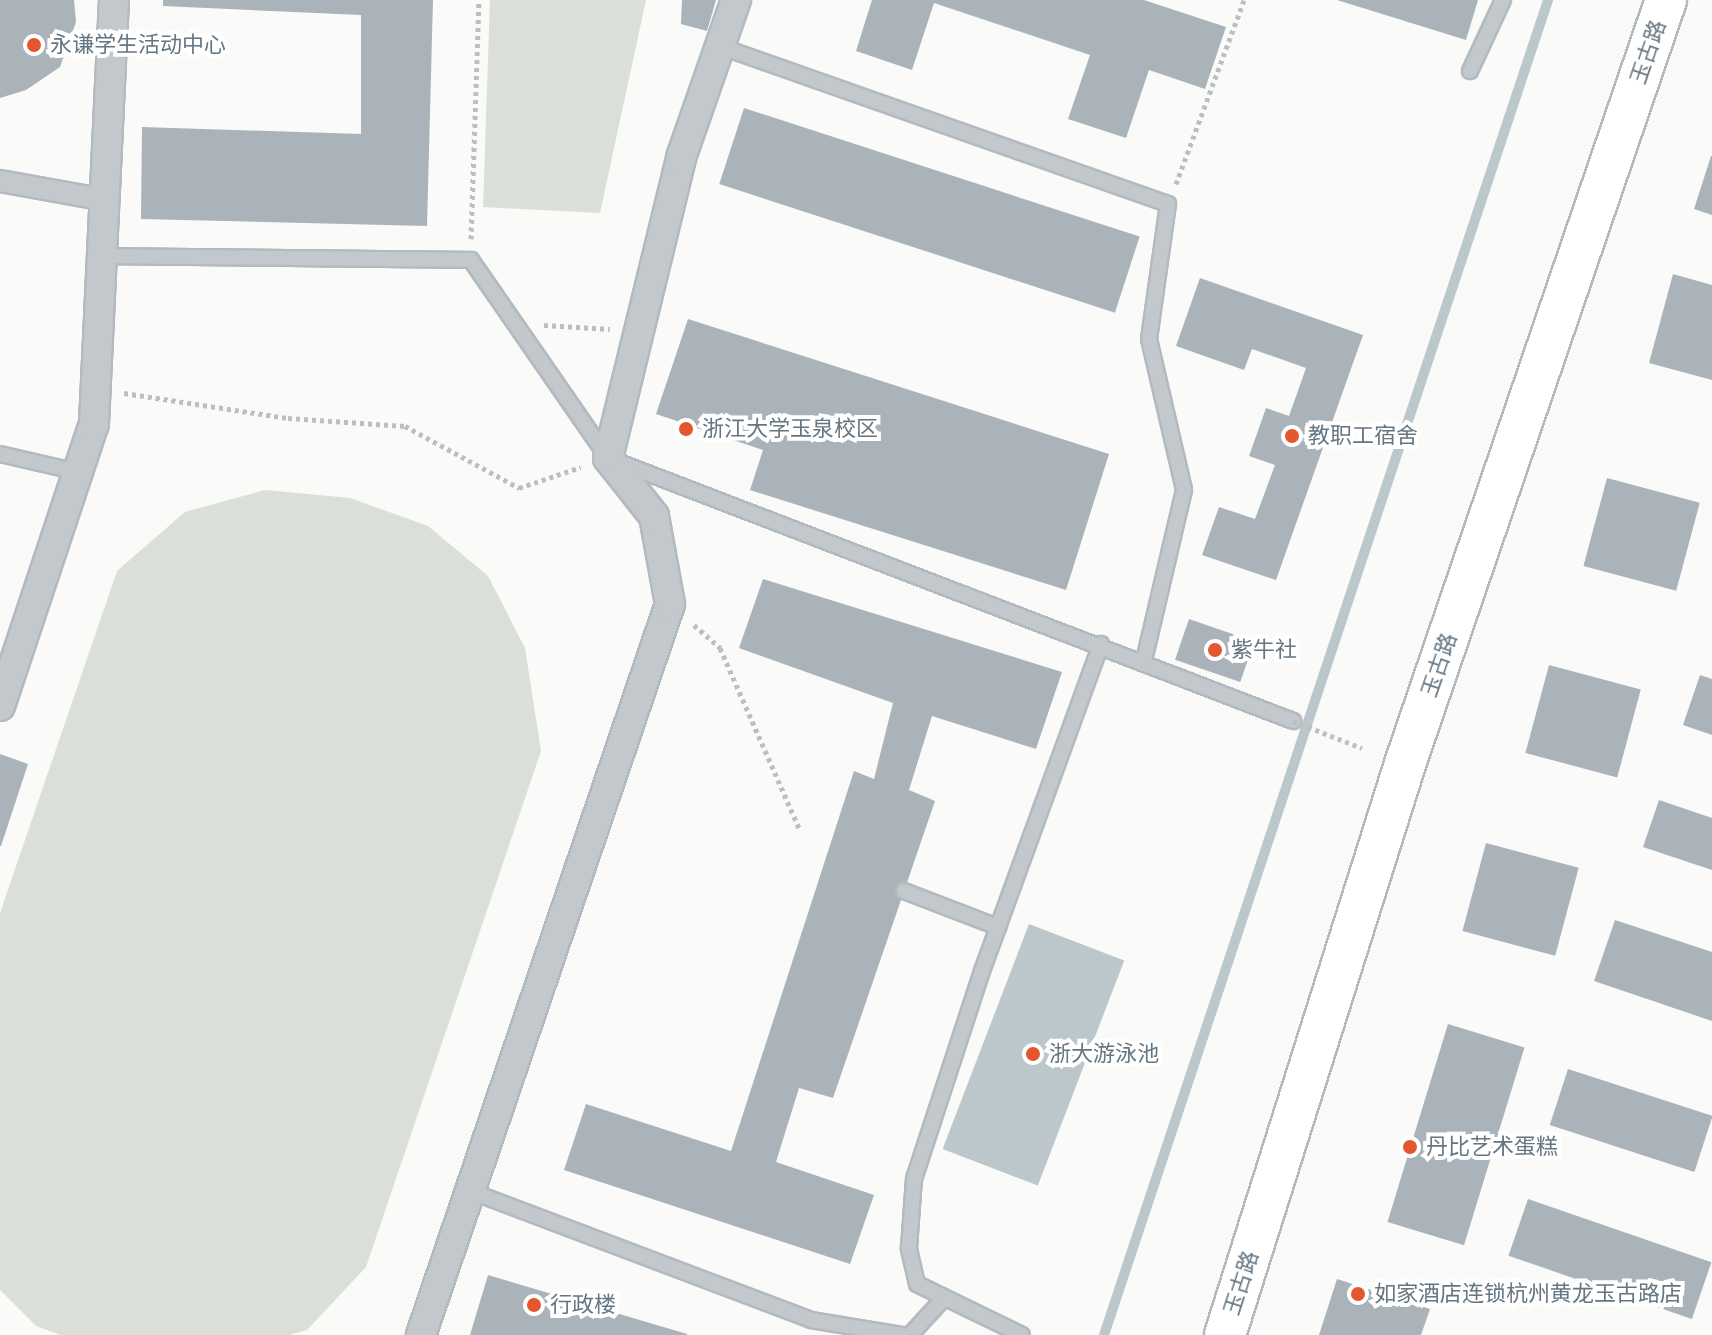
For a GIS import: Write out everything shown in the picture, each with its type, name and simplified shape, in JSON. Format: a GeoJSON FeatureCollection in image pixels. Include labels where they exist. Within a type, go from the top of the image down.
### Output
{"type":"FeatureCollection","features":[{"type":"Feature","properties":{"kind":"main road","name":"玉古路"},"geometry":{"type":"LineString","coordinates":[[1225,1335],[1405,764],[1666,0]]}},
{"type":"Feature","properties":{"kind":"street"},"geometry":{"type":"LineString","coordinates":[[0,706],[94,423],[114,0]]}},
{"type":"Feature","properties":{"kind":"street"},"geometry":{"type":"LineString","coordinates":[[421,1335],[670,604],[654,516],[608,458],[682,155],[736,0]]}},
{"type":"Feature","properties":{"kind":"street"},"geometry":{"type":"LineString","coordinates":[[0,181],[106,200]]}},
{"type":"Feature","properties":{"kind":"lane"},"geometry":{"type":"LineString","coordinates":[[1470,71],[1503,0]]}},
{"type":"Feature","properties":{"kind":"lane"},"geometry":{"type":"LineString","coordinates":[[719,46],[1168,204],[1149,339],[1184,490],[1144,660]]}},
{"type":"Feature","properties":{"kind":"lane"},"geometry":{"type":"LineString","coordinates":[[103,256],[471,260],[608,458],[1144,660],[1293,721]]}},
{"type":"Feature","properties":{"kind":"lane"},"geometry":{"type":"LineString","coordinates":[[0,454],[78,472]]}},
{"type":"Feature","properties":{"kind":"lane"},"geometry":{"type":"LineString","coordinates":[[1022,1335],[917,1284],[909,1248],[914,1179],[998,927],[1101,644]]}},
{"type":"Feature","properties":{"kind":"lane"},"geometry":{"type":"LineString","coordinates":[[904,891],[998,927]]}},
{"type":"Feature","properties":{"kind":"lane"},"geometry":{"type":"LineString","coordinates":[[470,1191],[811,1320],[902,1335]]}},
{"type":"Feature","properties":{"kind":"lane"},"geometry":{"type":"LineString","coordinates":[[910,1335],[944,1298]]}},
{"type":"Feature","properties":{"kind":"path"},"geometry":{"type":"LineString","coordinates":[[471,260],[479,0]]}},
{"type":"Feature","properties":{"kind":"path"},"geometry":{"type":"LineString","coordinates":[[1168,204],[1244,0]]}},
{"type":"Feature","properties":{"kind":"path"},"geometry":{"type":"LineString","coordinates":[[515,324],[596,327]]}},
{"type":"Feature","properties":{"kind":"path"},"geometry":{"type":"LineString","coordinates":[[96,389],[288,418],[405,426],[519,488],[608,458]]}},
{"type":"Feature","properties":{"kind":"path"},"geometry":{"type":"LineString","coordinates":[[670,604],[720,648],[799,828]]}},
{"type":"Feature","properties":{"kind":"path"},"geometry":{"type":"LineString","coordinates":[[1293,721],[1362,748]]}},
{"type":"Feature","properties":{"kind":"shaded area"},"geometry":{"type":"Polygon","coordinates":[[[490,0],[646,0],[600,213],[483,207],[490,0]]]}},
{"type":"Feature","properties":{"kind":"shaded area"},"geometry":{"type":"Polygon","coordinates":[[[265,490],[350,498],[428,526],[488,576],[525,648],[541,751],[366,1267],[307,1330],[289,1335],[61,1335],[36,1326],[0,1290],[0,913],[117,571],[185,512],[265,490]]]}},
{"type":"Feature","properties":{"kind":"shaded area","name":"浙大游泳池"},"geometry":{"type":"Polygon","coordinates":[[[1029,924],[1124,961],[1038,1186],[943,1149],[1029,924]]]}},
{"type":"Feature","properties":{"kind":"building","name":"永谦学生活动中心"},"geometry":{"type":"Polygon","coordinates":[[[0,0],[74,0],[76,22],[60,67],[26,90],[0,98],[0,0]]]}},
{"type":"Feature","properties":{"kind":"building"},"geometry":{"type":"Polygon","coordinates":[[[163,0],[433,0],[427,226],[141,219],[142,127],[361,134],[361,15],[163,6],[163,0]]]}},
{"type":"Feature","properties":{"kind":"building"},"geometry":{"type":"Polygon","coordinates":[[[682,0],[716,0],[707,31],[681,24],[682,0]]]}},
{"type":"Feature","properties":{"kind":"building"},"geometry":{"type":"Polygon","coordinates":[[[872,0],[1144,0],[1226,27],[1205,89],[1149,70],[1126,138],[1068,119],[1090,55],[934,3],[912,70],[856,51],[872,0]]]}},
{"type":"Feature","properties":{"kind":"building"},"geometry":{"type":"Polygon","coordinates":[[[1337,0],[1478,0],[1466,40],[1337,0]]]}},
{"type":"Feature","properties":{"kind":"building"},"geometry":{"type":"Polygon","coordinates":[[[744,108],[1140,237],[1115,313],[719,184],[744,108]]]}},
{"type":"Feature","properties":{"kind":"building"},"geometry":{"type":"Polygon","coordinates":[[[1712,156],[1712,215],[1694,209],[1712,156]]]}},
{"type":"Feature","properties":{"kind":"building"},"geometry":{"type":"Polygon","coordinates":[[[1673,274],[1712,285],[1712,380],[1649,363],[1673,274]]]}},
{"type":"Feature","properties":{"kind":"building","name":"教职工宿舍"},"geometry":{"type":"Polygon","coordinates":[[[1200,278],[1363,335],[1276,580],[1202,555],[1219,507],[1255,519],[1275,465],[1249,456],[1266,408],[1289,416],[1306,368],[1252,349],[1244,370],[1176,346],[1200,278]]]}},
{"type":"Feature","properties":{"kind":"building"},"geometry":{"type":"Polygon","coordinates":[[[688,319],[1109,454],[1066,590],[750,490],[763,450],[656,414],[688,319]]]}},
{"type":"Feature","properties":{"kind":"building"},"geometry":{"type":"Polygon","coordinates":[[[1607,478],[1700,503],[1676,591],[1583,566],[1607,478]]]}},
{"type":"Feature","properties":{"kind":"building"},"geometry":{"type":"Polygon","coordinates":[[[763,579],[1062,672],[1036,749],[932,716],[909,790],[935,801],[833,1098],[799,1088],[776,1162],[874,1195],[850,1264],[564,1170],[586,1104],[731,1151],[854,771],[874,779],[893,703],[739,648],[763,579]]]}},
{"type":"Feature","properties":{"kind":"building","name":"紫牛社"},"geometry":{"type":"Polygon","coordinates":[[[1189,619],[1254,641],[1240,682],[1175,660],[1189,619]]]}},
{"type":"Feature","properties":{"kind":"building"},"geometry":{"type":"Polygon","coordinates":[[[1549,665],[1641,690],[1617,777],[1525,753],[1549,665]]]}},
{"type":"Feature","properties":{"kind":"building"},"geometry":{"type":"Polygon","coordinates":[[[1700,675],[1712,679],[1712,735],[1683,725],[1700,675]]]}},
{"type":"Feature","properties":{"kind":"building"},"geometry":{"type":"Polygon","coordinates":[[[0,754],[28,764],[1,846],[0,846],[0,754]]]}},
{"type":"Feature","properties":{"kind":"building"},"geometry":{"type":"Polygon","coordinates":[[[1659,800],[1712,818],[1712,870],[1643,847],[1659,800]]]}},
{"type":"Feature","properties":{"kind":"building"},"geometry":{"type":"Polygon","coordinates":[[[1486,843],[1579,868],[1555,956],[1462,931],[1486,843]]]}},
{"type":"Feature","properties":{"kind":"building"},"geometry":{"type":"Polygon","coordinates":[[[1615,920],[1712,952],[1712,1021],[1594,981],[1615,920]]]}},
{"type":"Feature","properties":{"kind":"building"},"geometry":{"type":"Polygon","coordinates":[[[1448,1024],[1525,1047],[1464,1245],[1387,1222],[1448,1024]]]}},
{"type":"Feature","properties":{"kind":"building"},"geometry":{"type":"Polygon","coordinates":[[[1568,1069],[1712,1116],[1694,1172],[1550,1125],[1568,1069]]]}},
{"type":"Feature","properties":{"kind":"building"},"geometry":{"type":"Polygon","coordinates":[[[1528,1199],[1711,1262],[1692,1319],[1508,1256],[1528,1199]]]}},
{"type":"Feature","properties":{"kind":"building","name":"行政楼"},"geometry":{"type":"Polygon","coordinates":[[[488,1275],[687,1334],[687,1335],[470,1335],[488,1275]]]}},
{"type":"Feature","properties":{"kind":"building","name":"如家酒店连锁杭州黄龙玉古路店"},"geometry":{"type":"Polygon","coordinates":[[[1337,1279],[1430,1309],[1421,1335],[1319,1335],[1337,1279]]]}},
{"type":"Feature","properties":{"kind":"waterway"},"geometry":{"type":"LineString","coordinates":[[1104,1335],[1548,0]]}},
{"type":"Feature","properties":{"kind":"place","name":"永谦学生活动中心"},"geometry":{"type":"Point","coordinates":[34,45]}},
{"type":"Feature","properties":{"kind":"place","name":"浙江大学玉泉校区"},"geometry":{"type":"Point","coordinates":[686,429]}},
{"type":"Feature","properties":{"kind":"place","name":"教职工宿舍"},"geometry":{"type":"Point","coordinates":[1292,436]}},
{"type":"Feature","properties":{"kind":"place","name":"紫牛社"},"geometry":{"type":"Point","coordinates":[1215,650]}},
{"type":"Feature","properties":{"kind":"place","name":"浙大游泳池"},"geometry":{"type":"Point","coordinates":[1033,1054]}},
{"type":"Feature","properties":{"kind":"place","name":"丹比艺术蛋糕"},"geometry":{"type":"Point","coordinates":[1410,1147]}},
{"type":"Feature","properties":{"kind":"place","name":"如家酒店连锁杭州黄龙玉古路店"},"geometry":{"type":"Point","coordinates":[1358,1294]}},
{"type":"Feature","properties":{"kind":"place","name":"行政楼"},"geometry":{"type":"Point","coordinates":[534,1305]}}]}
